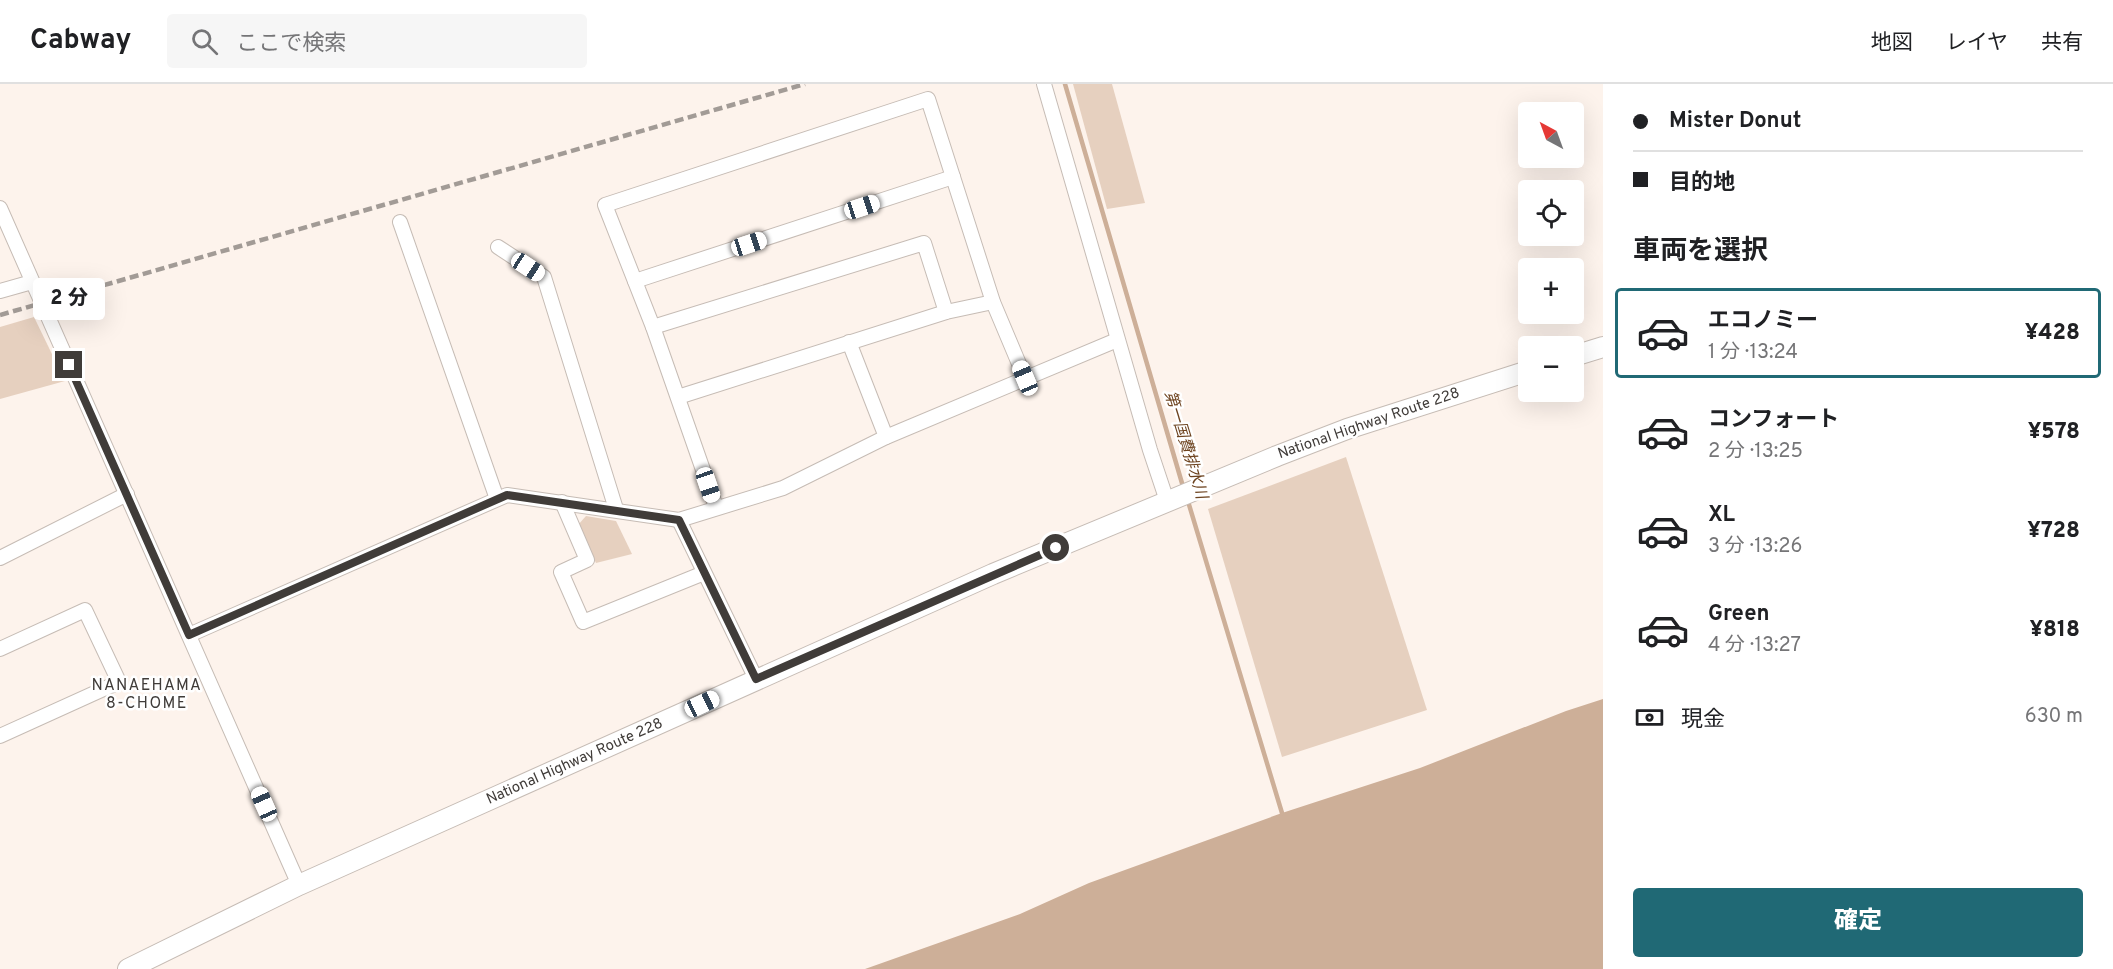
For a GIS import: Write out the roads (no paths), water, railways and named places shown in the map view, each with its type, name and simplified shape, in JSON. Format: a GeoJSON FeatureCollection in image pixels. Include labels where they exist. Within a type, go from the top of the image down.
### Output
{"type":"FeatureCollection","features":[{"type":"Feature","properties":{"kind":"highway"},"geometry":{"type":"LineString","coordinates":[[1584,353],[1603,347]]}},
{"type":"Feature","properties":{"kind":"highway","name":"National Highway Route 228"},"geometry":{"type":"LineString","coordinates":[[128,969],[299,885],[993,574],[1347,429],[1518,374]]}},
{"type":"Feature","properties":{"kind":"street"},"geometry":{"type":"LineString","coordinates":[[1044,84],[1118,340],[1171,500]]}},
{"type":"Feature","properties":{"kind":"street"},"geometry":{"type":"LineString","coordinates":[[716,507],[653,327],[605,205],[928,99],[993,302],[1025,378]]}},
{"type":"Feature","properties":{"kind":"street"},"geometry":{"type":"LineString","coordinates":[[635,281],[954,177]]}},
{"type":"Feature","properties":{"kind":"street"},"geometry":{"type":"LineString","coordinates":[[0,208],[299,885]]}},
{"type":"Feature","properties":{"kind":"street"},"geometry":{"type":"LineString","coordinates":[[400,222],[497,499]]}},
{"type":"Feature","properties":{"kind":"street"},"geometry":{"type":"LineString","coordinates":[[653,327],[924,243],[946,312]]}},
{"type":"Feature","properties":{"kind":"street"},"geometry":{"type":"LineString","coordinates":[[498,247],[544,277],[616,509]]}},
{"type":"Feature","properties":{"kind":"street"},"geometry":{"type":"LineString","coordinates":[[0,291],[32,282]]}},
{"type":"Feature","properties":{"kind":"street"},"geometry":{"type":"LineString","coordinates":[[678,397],[946,312],[993,302]]}},
{"type":"Feature","properties":{"kind":"street"},"geometry":{"type":"LineString","coordinates":[[189,635],[507,495],[616,509],[679,520],[783,488],[886,437],[1118,340]]}},
{"type":"Feature","properties":{"kind":"street"},"geometry":{"type":"LineString","coordinates":[[849,342],[886,437]]}},
{"type":"Feature","properties":{"kind":"street"},"geometry":{"type":"LineString","coordinates":[[0,558],[127,494]]}},
{"type":"Feature","properties":{"kind":"street"},"geometry":{"type":"LineString","coordinates":[[562,502],[587,560],[561,572],[583,622],[704,573]]}},
{"type":"Feature","properties":{"kind":"street"},"geometry":{"type":"LineString","coordinates":[[679,520],[756,679]]}},
{"type":"Feature","properties":{"kind":"street"},"geometry":{"type":"LineString","coordinates":[[0,649],[85,610],[119,682],[0,736]]}},
{"type":"Feature","properties":{"kind":"waterway","name":"第一国費排水川"},"geometry":{"type":"LineString","coordinates":[[1065,84],[1184,490]]}},
{"type":"Feature","properties":{"kind":"waterway","name":"第一国費排水川"},"geometry":{"type":"LineString","coordinates":[[1187,498],[1282,813]]}},
{"type":"Feature","properties":{"kind":"railway"},"geometry":{"type":"LineString","coordinates":[[0,315],[805,84]]}},
{"type":"Feature","properties":{"kind":"district","name":"NANAEHAMA 8-CHOME"},"geometry":{"type":"Point","coordinates":[147,695]}}]}
